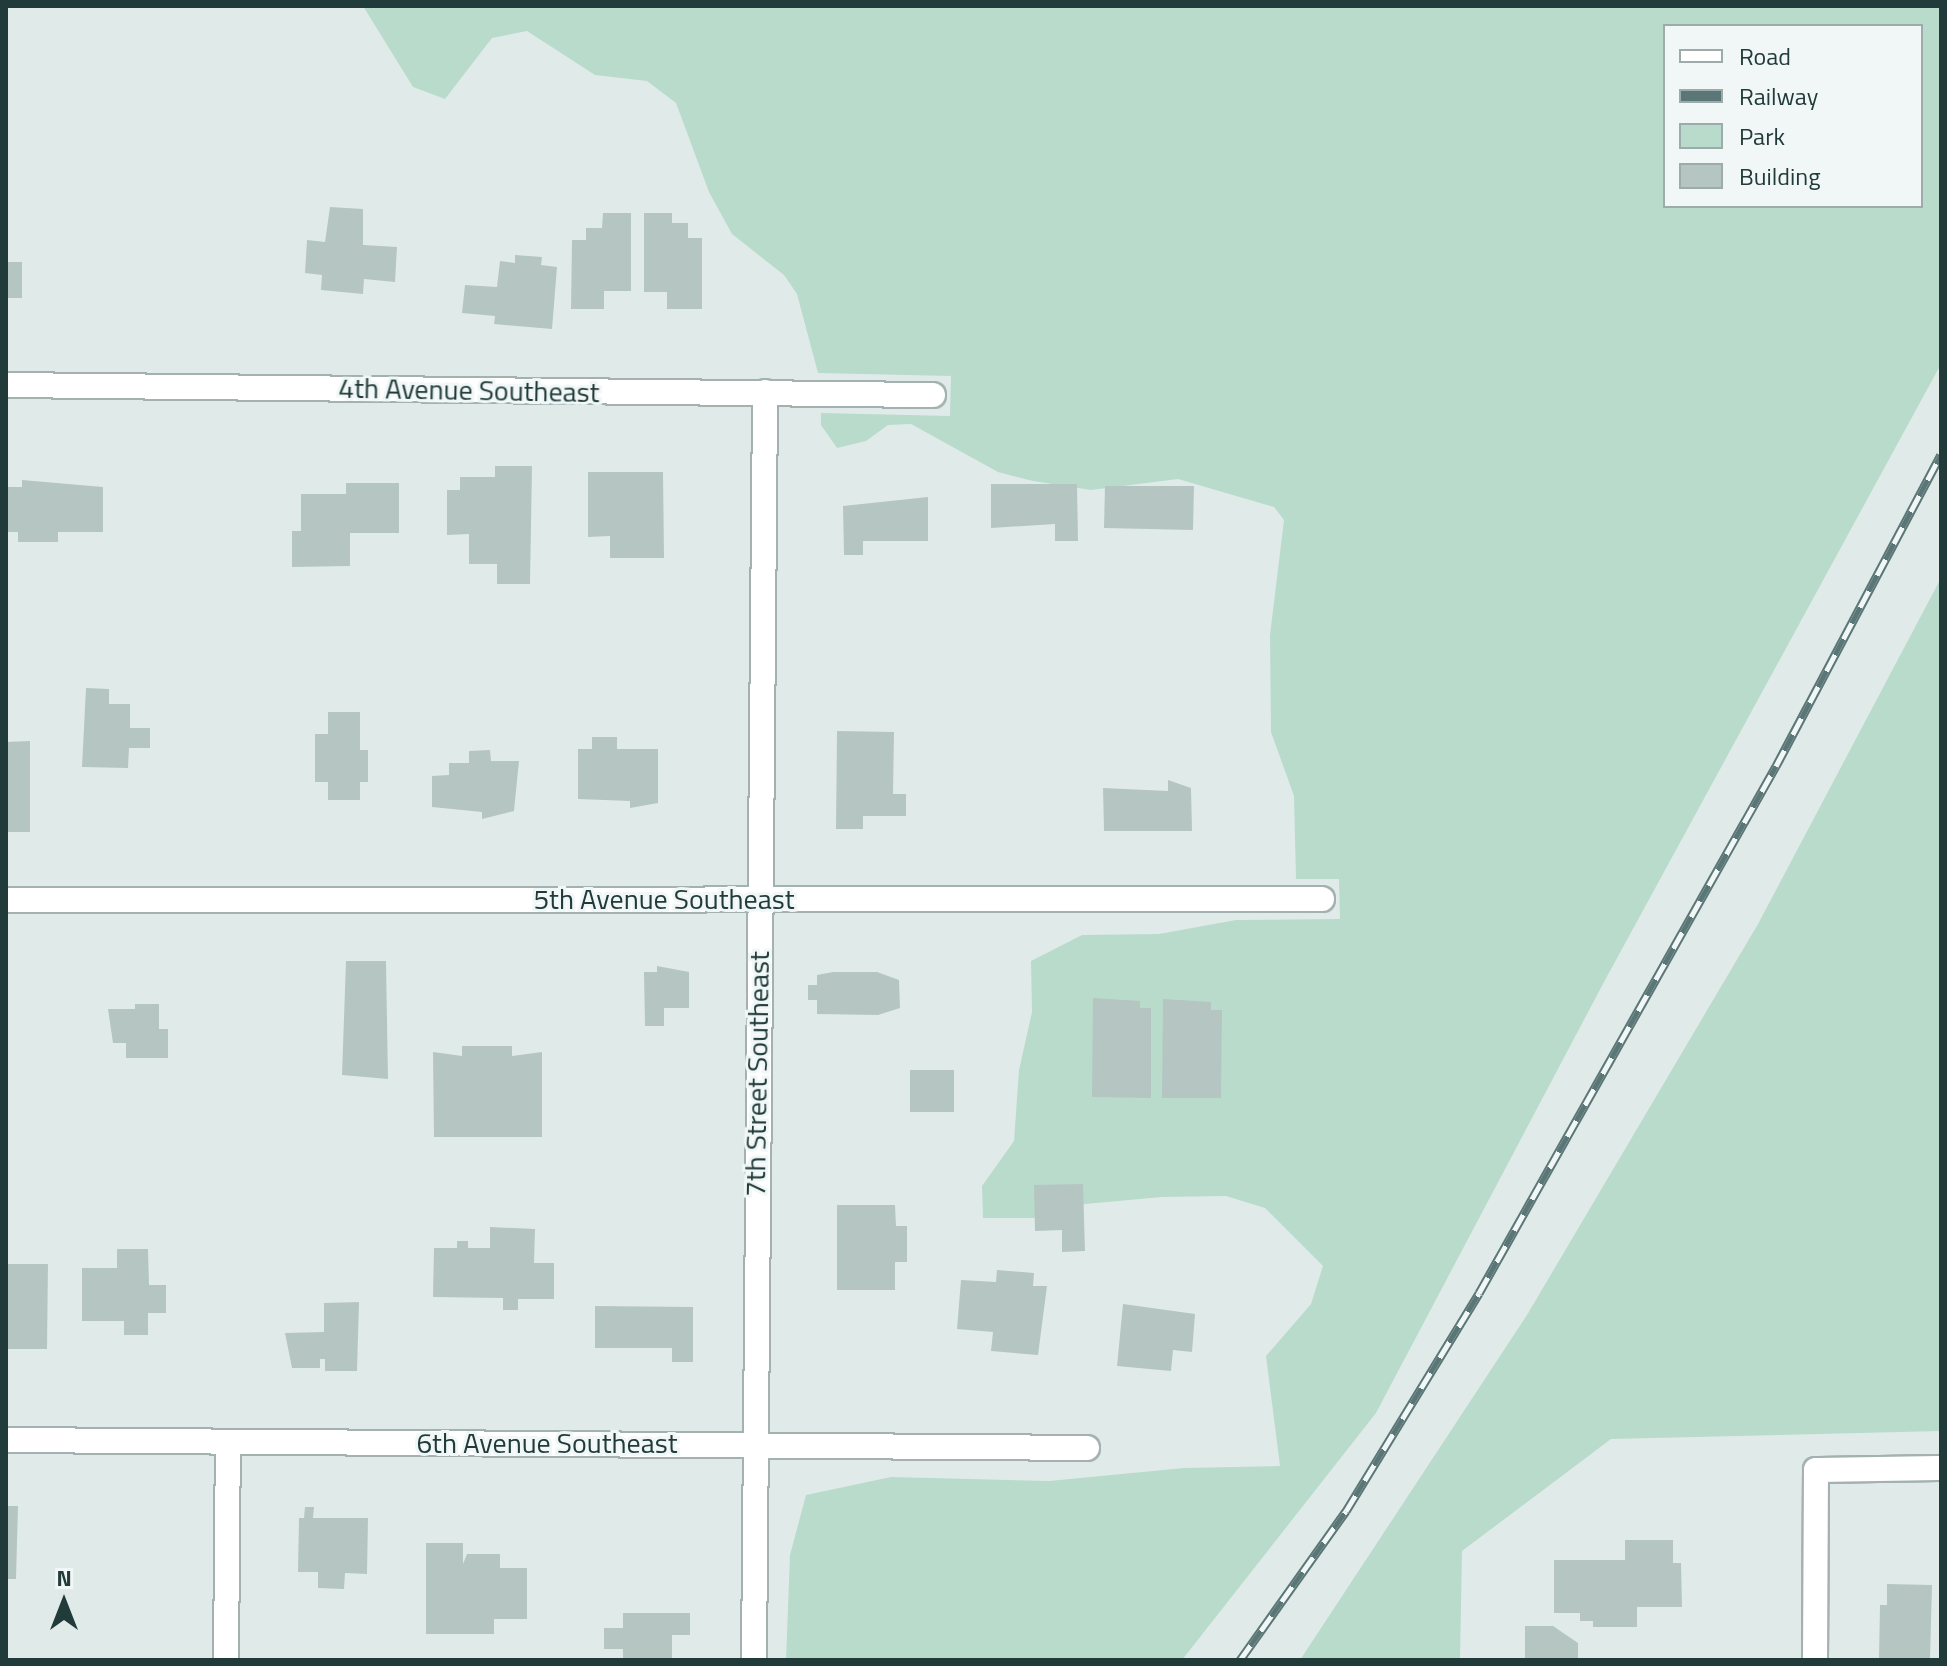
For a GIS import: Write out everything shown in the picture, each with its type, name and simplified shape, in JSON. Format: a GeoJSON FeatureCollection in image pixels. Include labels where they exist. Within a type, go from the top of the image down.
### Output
{"type":"FeatureCollection","features":[{"type":"Feature","properties":{"kind":"street","name":"4th Avenue Southeast"},"geometry":{"type":"LineString","coordinates":[[6,385],[933,395]]}},
{"type":"Feature","properties":{"kind":"street","name":"7th Street Southeast"},"geometry":{"type":"LineString","coordinates":[[754,1660],[765,392]]}},
{"type":"Feature","properties":{"kind":"street","name":"5th Avenue Southeast"},"geometry":{"type":"LineString","coordinates":[[6,900],[1322,899]]}},
{"type":"Feature","properties":{"kind":"street","name":"6th Avenue Southeast"},"geometry":{"type":"LineString","coordinates":[[6,1440],[1087,1448]]}},
{"type":"Feature","properties":{"kind":"street"},"geometry":{"type":"LineString","coordinates":[[226,1660],[228,1442]]}},
{"type":"Feature","properties":{"kind":"street"},"geometry":{"type":"LineString","coordinates":[[1815,1660],[1816,1470],[1941,1468]]}},
{"type":"Feature","properties":{"kind":"green space"},"geometry":{"type":"Polygon","coordinates":[[[363,6],[1941,6],[1941,364],[1604,982],[1376,1413],[1182,1660],[786,1660],[790,1555],[806,1495],[891,1477],[1049,1481],[1184,1468],[1280,1466],[1266,1356],[1311,1304],[1323,1266],[1265,1208],[1226,1196],[1162,1197],[1085,1204],[1034,1218],[983,1218],[982,1186],[1014,1141],[1019,1070],[1032,1012],[1031,961],[1082,935],[1159,934],[1236,920],[1340,919],[1339,879],[1296,879],[1294,796],[1271,732],[1270,635],[1284,520],[1274,507],[1178,479],[1091,490],[998,472],[911,424],[888,425],[866,441],[837,448],[821,425],[821,413],[950,416],[951,376],[818,373],[797,294],[784,275],[732,234],[709,192],[676,103],[647,81],[595,75],[527,31],[492,38],[445,99],[413,87],[363,6]]]}},
{"type":"Feature","properties":{"kind":"green space"},"geometry":{"type":"Polygon","coordinates":[[[1941,578],[1941,1431],[1611,1439],[1462,1551],[1460,1660],[1300,1660],[1527,1315],[1758,924],[1941,578]]]}},
{"type":"Feature","properties":{"kind":"building"},"geometry":{"type":"Polygon","coordinates":[[[330,207],[363,209],[363,245],[397,247],[395,282],[364,279],[363,294],[321,290],[322,275],[305,273],[307,240],[325,242],[330,207]]]}},
{"type":"Feature","properties":{"kind":"building"},"geometry":{"type":"Polygon","coordinates":[[[603,213],[631,213],[631,291],[604,291],[604,309],[571,309],[572,240],[586,240],[586,228],[602,228],[603,213]]]}},
{"type":"Feature","properties":{"kind":"building"},"geometry":{"type":"Polygon","coordinates":[[[644,213],[672,213],[672,223],[688,223],[688,238],[702,238],[702,309],[667,309],[667,292],[644,292],[644,213]]]}},
{"type":"Feature","properties":{"kind":"building"},"geometry":{"type":"Polygon","coordinates":[[[515,255],[542,257],[541,265],[557,267],[552,329],[494,324],[495,316],[462,313],[465,285],[497,287],[500,261],[515,263],[515,255]]]}},
{"type":"Feature","properties":{"kind":"building"},"geometry":{"type":"Polygon","coordinates":[[[6,262],[22,262],[22,298],[6,298],[6,262]]]}},
{"type":"Feature","properties":{"kind":"building"},"geometry":{"type":"Polygon","coordinates":[[[495,466],[532,466],[530,584],[497,584],[497,564],[469,564],[469,534],[447,535],[447,490],[460,490],[460,477],[495,477],[495,466]]]}},
{"type":"Feature","properties":{"kind":"building"},"geometry":{"type":"Polygon","coordinates":[[[588,472],[663,472],[664,558],[610,558],[610,536],[588,537],[588,472]]]}},
{"type":"Feature","properties":{"kind":"building"},"geometry":{"type":"Polygon","coordinates":[[[22,480],[103,487],[103,532],[58,532],[58,542],[18,542],[18,532],[6,532],[6,487],[22,487],[22,480]]]}},
{"type":"Feature","properties":{"kind":"building"},"geometry":{"type":"Polygon","coordinates":[[[346,483],[399,483],[399,533],[350,533],[350,566],[292,567],[292,531],[301,531],[301,494],[346,494],[346,483]]]}},
{"type":"Feature","properties":{"kind":"building"},"geometry":{"type":"Polygon","coordinates":[[[991,484],[1077,484],[1078,541],[1055,541],[1055,524],[991,528],[991,484]]]}},
{"type":"Feature","properties":{"kind":"building"},"geometry":{"type":"Polygon","coordinates":[[[1105,486],[1194,486],[1193,530],[1104,528],[1105,486]]]}},
{"type":"Feature","properties":{"kind":"building"},"geometry":{"type":"Polygon","coordinates":[[[928,497],[928,541],[863,541],[863,555],[844,555],[843,506],[928,497]]]}},
{"type":"Feature","properties":{"kind":"building"},"geometry":{"type":"Polygon","coordinates":[[[86,688],[109,689],[109,704],[130,704],[130,728],[150,728],[150,748],[129,748],[128,768],[82,767],[86,688]]]}},
{"type":"Feature","properties":{"kind":"building"},"geometry":{"type":"Polygon","coordinates":[[[328,712],[360,712],[360,750],[368,750],[368,782],[360,782],[360,800],[328,800],[328,782],[315,782],[315,734],[328,734],[328,712]]]}},
{"type":"Feature","properties":{"kind":"building"},"geometry":{"type":"Polygon","coordinates":[[[837,731],[894,732],[893,794],[906,794],[906,816],[863,816],[863,829],[836,829],[837,731]]]}},
{"type":"Feature","properties":{"kind":"building"},"geometry":{"type":"Polygon","coordinates":[[[592,737],[617,737],[617,749],[658,749],[658,803],[630,808],[630,801],[578,799],[578,749],[592,749],[592,737]]]}},
{"type":"Feature","properties":{"kind":"building"},"geometry":{"type":"Polygon","coordinates":[[[30,741],[30,832],[6,832],[6,742],[30,741]]]}},
{"type":"Feature","properties":{"kind":"building"},"geometry":{"type":"Polygon","coordinates":[[[490,750],[491,761],[519,761],[514,811],[482,819],[482,812],[432,807],[432,776],[449,775],[449,763],[469,763],[469,751],[490,750]]]}},
{"type":"Feature","properties":{"kind":"building"},"geometry":{"type":"Polygon","coordinates":[[[1168,780],[1191,788],[1192,831],[1104,831],[1103,788],[1168,791],[1168,780]]]}},
{"type":"Feature","properties":{"kind":"building"},"geometry":{"type":"Polygon","coordinates":[[[346,961],[386,961],[388,1079],[342,1075],[346,961]]]}},
{"type":"Feature","properties":{"kind":"building"},"geometry":{"type":"Polygon","coordinates":[[[657,966],[689,972],[689,1008],[664,1008],[664,1026],[645,1026],[644,972],[657,972],[657,966]]]}},
{"type":"Feature","properties":{"kind":"building"},"geometry":{"type":"Polygon","coordinates":[[[877,972],[899,980],[900,1008],[878,1015],[817,1014],[817,1000],[808,1000],[808,985],[817,985],[817,975],[877,972]]]}},
{"type":"Feature","properties":{"kind":"building"},"geometry":{"type":"Polygon","coordinates":[[[1093,998],[1140,1001],[1140,1008],[1151,1008],[1151,1098],[1092,1097],[1093,998]]]}},
{"type":"Feature","properties":{"kind":"building"},"geometry":{"type":"Polygon","coordinates":[[[1163,999],[1211,1002],[1211,1010],[1222,1010],[1221,1098],[1162,1098],[1163,999]]]}},
{"type":"Feature","properties":{"kind":"building"},"geometry":{"type":"Polygon","coordinates":[[[135,1004],[159,1004],[159,1029],[168,1029],[168,1058],[126,1058],[126,1043],[113,1043],[108,1009],[135,1009],[135,1004]]]}},
{"type":"Feature","properties":{"kind":"building"},"geometry":{"type":"Polygon","coordinates":[[[462,1046],[512,1046],[512,1056],[542,1052],[542,1137],[434,1137],[433,1052],[462,1056],[462,1046]]]}},
{"type":"Feature","properties":{"kind":"building"},"geometry":{"type":"Polygon","coordinates":[[[910,1070],[954,1070],[954,1112],[910,1112],[910,1070]]]}},
{"type":"Feature","properties":{"kind":"building"},"geometry":{"type":"Polygon","coordinates":[[[1083,1184],[1085,1251],[1062,1252],[1062,1230],[1035,1231],[1034,1185],[1083,1184]]]}},
{"type":"Feature","properties":{"kind":"building"},"geometry":{"type":"Polygon","coordinates":[[[837,1205],[895,1205],[896,1226],[907,1226],[907,1262],[895,1262],[895,1290],[837,1290],[837,1205]]]}},
{"type":"Feature","properties":{"kind":"building"},"geometry":{"type":"Polygon","coordinates":[[[490,1227],[535,1229],[534,1263],[554,1263],[554,1299],[518,1299],[518,1310],[503,1310],[503,1298],[433,1297],[434,1248],[457,1248],[457,1241],[468,1241],[468,1248],[490,1248],[490,1227]]]}},
{"type":"Feature","properties":{"kind":"building"},"geometry":{"type":"Polygon","coordinates":[[[117,1249],[148,1249],[149,1285],[166,1285],[166,1313],[148,1313],[148,1335],[124,1335],[124,1321],[82,1321],[82,1268],[117,1268],[117,1249]]]}},
{"type":"Feature","properties":{"kind":"building"},"geometry":{"type":"Polygon","coordinates":[[[6,1264],[48,1264],[47,1349],[6,1349],[6,1264]]]}},
{"type":"Feature","properties":{"kind":"building"},"geometry":{"type":"Polygon","coordinates":[[[997,1270],[1034,1273],[1033,1286],[1047,1286],[1038,1355],[991,1351],[993,1332],[957,1329],[961,1280],[996,1282],[997,1270]]]}},
{"type":"Feature","properties":{"kind":"building"},"geometry":{"type":"Polygon","coordinates":[[[359,1302],[357,1371],[325,1371],[325,1359],[320,1359],[320,1368],[292,1368],[285,1333],[324,1332],[324,1303],[359,1302]]]}},
{"type":"Feature","properties":{"kind":"building"},"geometry":{"type":"Polygon","coordinates":[[[1123,1304],[1195,1314],[1192,1352],[1173,1350],[1171,1371],[1117,1366],[1123,1304]]]}},
{"type":"Feature","properties":{"kind":"building"},"geometry":{"type":"Polygon","coordinates":[[[595,1306],[693,1307],[693,1362],[672,1362],[672,1348],[595,1348],[595,1306]]]}},
{"type":"Feature","properties":{"kind":"building"},"geometry":{"type":"Polygon","coordinates":[[[6,1506],[18,1506],[16,1579],[6,1579],[6,1506]]]}},
{"type":"Feature","properties":{"kind":"building"},"geometry":{"type":"Polygon","coordinates":[[[305,1507],[314,1507],[313,1518],[368,1518],[367,1574],[345,1573],[344,1589],[318,1588],[318,1572],[298,1572],[299,1518],[304,1518],[305,1507]]]}},
{"type":"Feature","properties":{"kind":"building"},"geometry":{"type":"Polygon","coordinates":[[[1625,1540],[1673,1540],[1673,1563],[1681,1563],[1682,1607],[1637,1607],[1637,1627],[1593,1627],[1593,1621],[1580,1621],[1580,1613],[1554,1613],[1554,1560],[1625,1560],[1625,1540]]]}},
{"type":"Feature","properties":{"kind":"building"},"geometry":{"type":"Polygon","coordinates":[[[426,1543],[463,1543],[463,1564],[467,1554],[500,1554],[500,1568],[527,1568],[527,1619],[494,1619],[494,1634],[426,1634],[426,1543]]]}},
{"type":"Feature","properties":{"kind":"building"},"geometry":{"type":"Polygon","coordinates":[[[1887,1584],[1932,1585],[1930,1660],[1879,1660],[1880,1605],[1887,1605],[1887,1584]]]}},
{"type":"Feature","properties":{"kind":"building"},"geometry":{"type":"Polygon","coordinates":[[[623,1613],[690,1613],[690,1635],[672,1635],[672,1660],[623,1660],[623,1649],[604,1649],[604,1628],[623,1628],[623,1613]]]}},
{"type":"Feature","properties":{"kind":"building"},"geometry":{"type":"Polygon","coordinates":[[[1525,1626],[1553,1626],[1578,1643],[1578,1660],[1525,1660],[1525,1626]]]}},
{"type":"Feature","properties":{"kind":"railway"},"geometry":{"type":"LineString","coordinates":[[1240,1660],[1346,1511],[1479,1293],[1776,766],[1941,455]]}}]}
